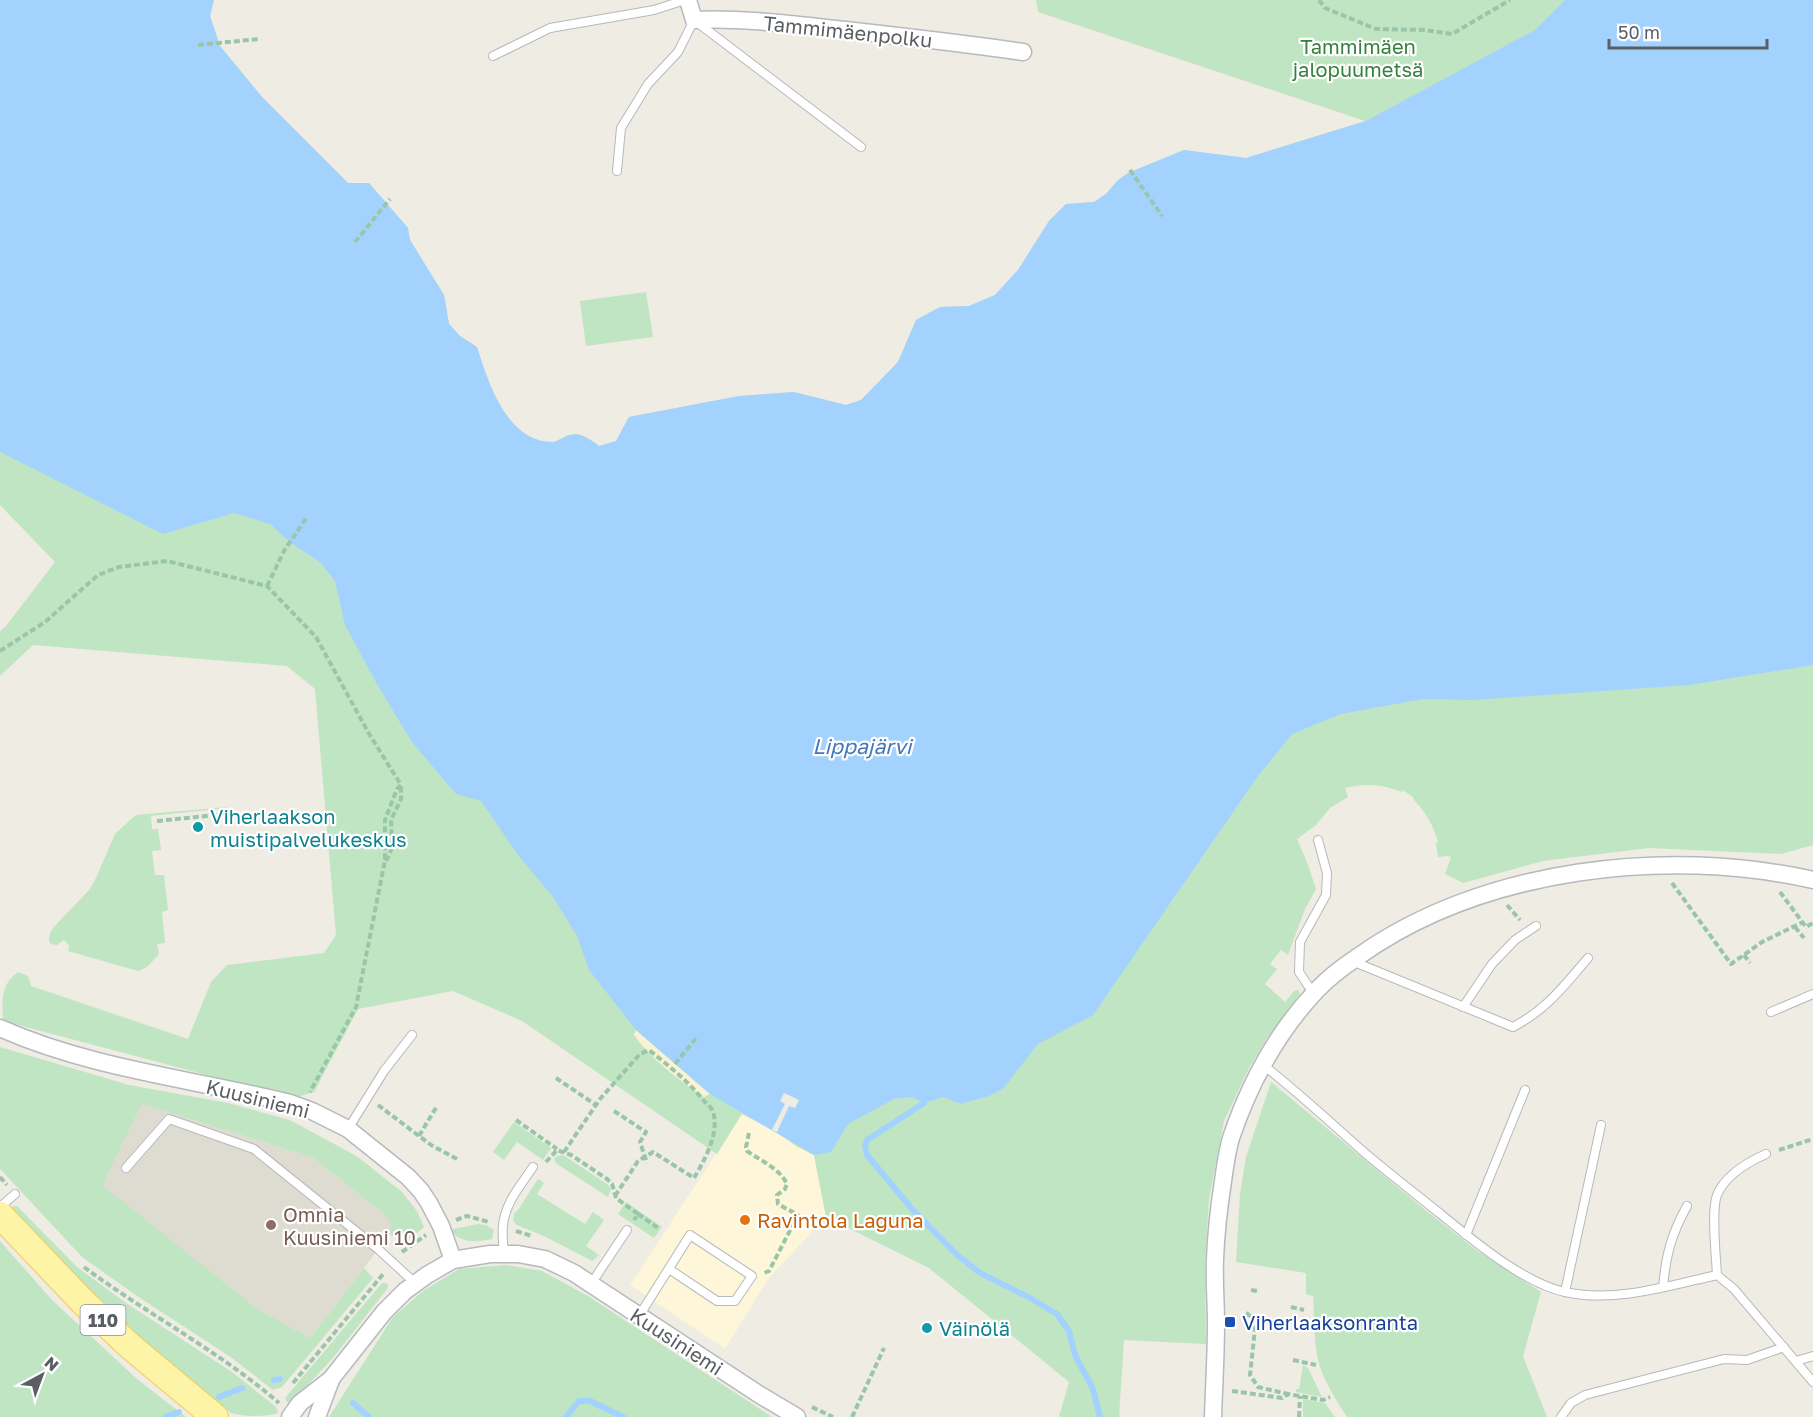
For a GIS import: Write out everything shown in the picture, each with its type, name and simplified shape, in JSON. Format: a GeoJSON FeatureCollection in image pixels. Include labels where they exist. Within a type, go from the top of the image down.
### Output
{"type":"FeatureCollection","features":[{"type":"Feature","properties":{"kind":"main road","name":"110"},"geometry":{"type":"LineString","coordinates":[[7,1205],[91,1309],[131,1347],[215,1417]]}},
{"type":"Feature","properties":{"kind":"street"},"geometry":{"type":"LineString","coordinates":[[687,0],[694,20]]}},
{"type":"Feature","properties":{"kind":"street","name":"Tammimäenpolku"},"geometry":{"type":"LineString","coordinates":[[694,20],[718,19],[777,23],[931,39],[1023,52]]}},
{"type":"Feature","properties":{"kind":"street"},"geometry":{"type":"LineString","coordinates":[[1213,1417],[1218,1208],[1231,1140],[1246,1098],[1262,1064],[1282,1031],[1314,993],[1338,971],[1380,941],[1439,911],[1502,889],[1563,876],[1612,869],[1678,864],[1727,866],[1813,879]]}},
{"type":"Feature","properties":{"kind":"street","name":"Kuusiniemi"},"geometry":{"type":"LineString","coordinates":[[0,1028],[32,1042],[133,1070],[290,1103],[348,1129],[408,1177],[421,1191],[441,1226],[453,1260]]}},
{"type":"Feature","properties":{"kind":"street","name":"Kuusiniemi"},"geometry":{"type":"LineString","coordinates":[[291,1416],[300,1403],[331,1379],[384,1312],[405,1291],[453,1260],[490,1254],[518,1254],[545,1258],[591,1284],[760,1395],[800,1410]]}},
{"type":"Feature","properties":{"kind":"street","name":"Kuusiniemi"},"geometry":{"type":"LineString","coordinates":[[317,1417],[331,1379]]}},
{"type":"Feature","properties":{"kind":"lane"},"geometry":{"type":"LineString","coordinates":[[493,56],[550,28],[654,10],[687,0]]}},
{"type":"Feature","properties":{"kind":"lane"},"geometry":{"type":"LineString","coordinates":[[617,171],[621,128],[648,84],[678,52],[694,20],[861,147]]}},
{"type":"Feature","properties":{"kind":"lane"},"geometry":{"type":"LineString","coordinates":[[1314,993],[1299,972],[1300,942],[1326,895],[1327,873],[1318,840]]}},
{"type":"Feature","properties":{"kind":"lane"},"geometry":{"type":"LineString","coordinates":[[1463,1007],[1492,964],[1515,940],[1536,926]]}},
{"type":"Feature","properties":{"kind":"lane"},"geometry":{"type":"LineString","coordinates":[[1352,961],[1513,1027],[1551,1001],[1588,958]]}},
{"type":"Feature","properties":{"kind":"lane"},"geometry":{"type":"LineString","coordinates":[[1771,1012],[1813,994]]}},
{"type":"Feature","properties":{"kind":"lane"},"geometry":{"type":"LineString","coordinates":[[348,1129],[384,1071],[412,1035]]}},
{"type":"Feature","properties":{"kind":"lane"},"geometry":{"type":"LineString","coordinates":[[1262,1064],[1466,1235],[1541,1285],[1565,1292],[1600,1296],[1647,1291],[1717,1275]]}},
{"type":"Feature","properties":{"kind":"lane"},"geometry":{"type":"LineString","coordinates":[[1466,1235],[1525,1090]]}},
{"type":"Feature","properties":{"kind":"lane"},"geometry":{"type":"LineString","coordinates":[[126,1168],[169,1119],[254,1149],[393,1262],[415,1284]]}},
{"type":"Feature","properties":{"kind":"lane"},"geometry":{"type":"LineString","coordinates":[[1565,1292],[1601,1125]]}},
{"type":"Feature","properties":{"kind":"lane"},"geometry":{"type":"LineString","coordinates":[[1766,1154],[1750,1162],[1726,1181],[1718,1194],[1714,1205],[1717,1275],[1734,1289],[1813,1382]]}},
{"type":"Feature","properties":{"kind":"lane"},"geometry":{"type":"LineString","coordinates":[[504,1254],[502,1227],[510,1201],[533,1167]]}},
{"type":"Feature","properties":{"kind":"lane"},"geometry":{"type":"LineString","coordinates":[[0,1207],[7,1205]]}},
{"type":"Feature","properties":{"kind":"lane"},"geometry":{"type":"LineString","coordinates":[[1663,1287],[1666,1257],[1677,1224],[1687,1206]]}},
{"type":"Feature","properties":{"kind":"lane"},"geometry":{"type":"LineString","coordinates":[[591,1284],[627,1230]]}},
{"type":"Feature","properties":{"kind":"lane"},"geometry":{"type":"LineString","coordinates":[[639,1316],[690,1235],[752,1276],[735,1301],[717,1301],[669,1269]]}},
{"type":"Feature","properties":{"kind":"lane"},"geometry":{"type":"LineString","coordinates":[[1561,1417],[1571,1403],[1585,1395],[1724,1359],[1747,1360],[1784,1347]]}},
{"type":"Feature","properties":{"kind":"lane"},"geometry":{"type":"LineString","coordinates":[[1796,1361],[1813,1356]]}},
{"type":"Feature","properties":{"kind":"path"},"geometry":{"type":"LineString","coordinates":[[1319,0],[1325,8],[1376,29],[1425,30],[1452,34],[1510,0]]}},
{"type":"Feature","properties":{"kind":"path"},"geometry":{"type":"LineString","coordinates":[[198,45],[259,39]]}},
{"type":"Feature","properties":{"kind":"path"},"geometry":{"type":"LineString","coordinates":[[1130,170],[1162,216]]}},
{"type":"Feature","properties":{"kind":"path"},"geometry":{"type":"LineString","coordinates":[[355,242],[390,199]]}},
{"type":"Feature","properties":{"kind":"path"},"geometry":{"type":"LineString","coordinates":[[267,586],[284,551],[307,517]]}},
{"type":"Feature","properties":{"kind":"path"},"geometry":{"type":"LineString","coordinates":[[0,651],[45,622],[98,575],[119,567],[167,561],[267,586],[316,637],[368,732],[401,784],[386,820],[384,864],[356,1007],[309,1093]]}},
{"type":"Feature","properties":{"kind":"path"},"geometry":{"type":"LineString","coordinates":[[157,821],[226,814]]}},
{"type":"Feature","properties":{"kind":"path"},"geometry":{"type":"LineString","coordinates":[[1675,878],[1668,878],[1731,964],[1762,942],[1803,922]]}},
{"type":"Feature","properties":{"kind":"path"},"geometry":{"type":"LineString","coordinates":[[1774,884],[1806,927],[1813,923]]}},
{"type":"Feature","properties":{"kind":"path"},"geometry":{"type":"LineString","coordinates":[[1513,899],[1503,901],[1520,919]]}},
{"type":"Feature","properties":{"kind":"path"},"geometry":{"type":"LineString","coordinates":[[1795,927],[1804,938]]}},
{"type":"Feature","properties":{"kind":"path"},"geometry":{"type":"LineString","coordinates":[[1744,955],[1750,963]]}},
{"type":"Feature","properties":{"kind":"path"},"geometry":{"type":"LineString","coordinates":[[675,1064],[697,1037]]}},
{"type":"Feature","properties":{"kind":"path"},"geometry":{"type":"LineString","coordinates":[[564,1152],[596,1105],[640,1054],[650,1050],[691,1084],[713,1112],[714,1130],[705,1161],[694,1178],[653,1152],[638,1161],[615,1196]]}},
{"type":"Feature","properties":{"kind":"path"},"geometry":{"type":"LineString","coordinates":[[556,1078],[596,1105]]}},
{"type":"Feature","properties":{"kind":"path"},"geometry":{"type":"LineString","coordinates":[[367,1098],[418,1136],[459,1160]]}},
{"type":"Feature","properties":{"kind":"path"},"geometry":{"type":"LineString","coordinates":[[418,1136],[437,1106]]}},
{"type":"Feature","properties":{"kind":"path"},"geometry":{"type":"LineString","coordinates":[[614,1111],[646,1132],[640,1142],[646,1163]]}},
{"type":"Feature","properties":{"kind":"path"},"geometry":{"type":"LineString","coordinates":[[516,1120],[607,1179],[620,1201],[658,1228]]}},
{"type":"Feature","properties":{"kind":"path"},"geometry":{"type":"LineString","coordinates":[[749,1133],[747,1151],[766,1162],[786,1180],[785,1189],[777,1195],[778,1204],[798,1215],[769,1271],[752,1276]]}},
{"type":"Feature","properties":{"kind":"path"},"geometry":{"type":"LineString","coordinates":[[1766,1154],[1813,1139]]}},
{"type":"Feature","properties":{"kind":"path"},"geometry":{"type":"LineString","coordinates":[[533,1167],[540,1168],[554,1152],[559,1150]]}},
{"type":"Feature","properties":{"kind":"path"},"geometry":{"type":"LineString","coordinates":[[0,1177],[7,1205]]}},
{"type":"Feature","properties":{"kind":"path"},"geometry":{"type":"LineString","coordinates":[[627,1230],[638,1214]]}},
{"type":"Feature","properties":{"kind":"path"},"geometry":{"type":"LineString","coordinates":[[292,1384],[403,1251],[441,1226],[467,1216],[542,1239]]}},
{"type":"Feature","properties":{"kind":"path"},"geometry":{"type":"LineString","coordinates":[[81,1264],[110,1286],[246,1375],[291,1416]]}},
{"type":"Feature","properties":{"kind":"path"},"geometry":{"type":"LineString","coordinates":[[1251,1290],[1257,1291]]}},
{"type":"Feature","properties":{"kind":"path"},"geometry":{"type":"LineString","coordinates":[[1291,1307],[1304,1310]]}},
{"type":"Feature","properties":{"kind":"path"},"geometry":{"type":"LineString","coordinates":[[1246,1313],[1256,1320],[1255,1346],[1250,1375],[1258,1387],[1323,1400],[1330,1397]]}},
{"type":"Feature","properties":{"kind":"path"},"geometry":{"type":"LineString","coordinates":[[852,1417],[884,1348]]}},
{"type":"Feature","properties":{"kind":"path"},"geometry":{"type":"LineString","coordinates":[[1293,1360],[1316,1365]]}},
{"type":"Feature","properties":{"kind":"path"},"geometry":{"type":"LineString","coordinates":[[1229,1391],[1282,1398],[1288,1394]]}},
{"type":"Feature","properties":{"kind":"path"},"geometry":{"type":"LineString","coordinates":[[277,1402],[284,1393]]}},
{"type":"Feature","properties":{"kind":"path"},"geometry":{"type":"LineString","coordinates":[[1299,1417],[1300,1396]]}},
{"type":"Feature","properties":{"kind":"path"},"geometry":{"type":"LineString","coordinates":[[800,1410],[833,1417]]}},
{"type":"Feature","properties":{"kind":"shaded area","name":"Omnia Kuusiniemi 10"},"geometry":{"type":"Polygon","coordinates":[[[142,1104],[312,1157],[391,1221],[390,1234],[310,1338],[256,1308],[101,1185],[142,1104]]]}},
{"type":"Feature","properties":{"kind":"shaded area"},"geometry":{"type":"Polygon","coordinates":[[[742,1114],[814,1155],[826,1217],[769,1278],[725,1349],[630,1285],[742,1114]]]}},
{"type":"Feature","properties":{"kind":"green space","name":"Lippajärvi"},"geometry":{"type":"Polygon","coordinates":[[[0,0],[214,0],[210,16],[220,46],[262,97],[348,183],[369,183],[408,228],[410,240],[444,295],[449,324],[460,336],[477,347],[494,393],[512,422],[537,440],[553,442],[574,434],[589,439],[599,446],[616,441],[629,417],[739,396],[794,392],[846,405],[861,400],[898,362],[916,320],[940,307],[969,306],[995,295],[1018,270],[1049,221],[1066,204],[1094,202],[1128,173],[1184,150],[1246,158],[1365,121],[1038,12],[1036,0],[1813,0],[1813,845],[1781,854],[1649,848],[1543,861],[1463,883],[1445,874],[1451,857],[1438,857],[1436,843],[1438,842],[1434,830],[1414,798],[1403,790],[1402,792],[1388,787],[1360,785],[1345,788],[1348,797],[1330,808],[1316,825],[1297,839],[1316,889],[1305,909],[1288,955],[1281,950],[1270,964],[1277,969],[1265,984],[1285,1002],[1294,991],[1298,990],[1300,994],[1267,1038],[1249,1068],[1224,1121],[1209,1199],[1205,1265],[1206,1344],[1124,1340],[1119,1417],[1059,1417],[1069,1382],[929,1268],[826,1217],[814,1155],[742,1114],[717,1154],[522,1021],[453,991],[358,1009],[314,1092],[294,1098],[3,1021],[3,994],[8,982],[18,972],[28,976],[31,986],[188,1039],[211,982],[227,965],[324,953],[336,935],[315,689],[287,666],[33,645],[0,676],[0,631],[55,562],[0,505],[0,0]]]}},
{"type":"Feature","properties":{"kind":"green space"},"geometry":{"type":"Polygon","coordinates":[[[646,292],[653,337],[586,346],[580,301],[646,292]]]}},
{"type":"Feature","properties":{"kind":"green space"},"geometry":{"type":"Polygon","coordinates":[[[227,807],[151,816],[152,829],[158,829],[161,850],[152,851],[155,875],[164,875],[168,910],[162,912],[165,943],[157,944],[159,954],[147,967],[138,971],[68,951],[69,945],[64,940],[57,945],[51,944],[49,938],[53,928],[90,889],[115,834],[136,815],[227,807]]]}},
{"type":"Feature","properties":{"kind":"green space"},"geometry":{"type":"Polygon","coordinates":[[[0,1047],[129,1085],[228,1103],[290,1120],[358,1157],[402,1192],[417,1211],[424,1227],[403,1245],[390,1234],[389,1219],[385,1215],[312,1157],[142,1104],[102,1185],[256,1308],[310,1338],[364,1268],[373,1278],[282,1387],[273,1390],[232,1358],[82,1257],[0,1169],[0,1047]]]}},
{"type":"Feature","properties":{"kind":"green space"},"geometry":{"type":"Polygon","coordinates":[[[1271,1082],[1475,1249],[1541,1292],[1523,1356],[1547,1417],[1347,1417],[1320,1367],[1315,1341],[1313,1296],[1306,1294],[1306,1273],[1236,1262],[1240,1194],[1246,1157],[1271,1082]]]}},
{"type":"Feature","properties":{"kind":"green space"},"geometry":{"type":"Polygon","coordinates":[[[514,1122],[551,1148],[543,1160],[517,1142],[504,1160],[493,1152],[514,1122]]]}},
{"type":"Feature","properties":{"kind":"green space"},"geometry":{"type":"Polygon","coordinates":[[[563,1155],[607,1184],[611,1189],[608,1197],[557,1164],[554,1159],[563,1155]]]}},
{"type":"Feature","properties":{"kind":"green space"},"geometry":{"type":"Polygon","coordinates":[[[538,1179],[544,1183],[537,1194],[585,1224],[593,1212],[604,1220],[586,1246],[599,1255],[592,1261],[513,1221],[514,1214],[538,1179]]]}},
{"type":"Feature","properties":{"kind":"green space"},"geometry":{"type":"Polygon","coordinates":[[[626,1202],[662,1227],[654,1238],[618,1214],[626,1202]]]}},
{"type":"Feature","properties":{"kind":"green space"},"geometry":{"type":"Polygon","coordinates":[[[13,1206],[17,1206],[77,1267],[126,1303],[232,1372],[276,1407],[278,1413],[255,1416],[231,1413],[159,1355],[90,1291],[12,1209],[13,1206]]]}},
{"type":"Feature","properties":{"kind":"green space"},"geometry":{"type":"Polygon","coordinates":[[[478,1224],[486,1225],[494,1230],[492,1239],[470,1241],[461,1239],[452,1232],[453,1229],[478,1224]]]}},
{"type":"Feature","properties":{"kind":"green space"},"geometry":{"type":"Polygon","coordinates":[[[0,1241],[52,1300],[137,1379],[186,1417],[0,1417],[0,1241]]]}},
{"type":"Feature","properties":{"kind":"green space"},"geometry":{"type":"Polygon","coordinates":[[[506,1265],[542,1271],[588,1296],[772,1417],[329,1417],[393,1317],[423,1291],[459,1269],[506,1265]]]}},
{"type":"Feature","properties":{"kind":"green space"},"geometry":{"type":"Polygon","coordinates":[[[382,1283],[388,1285],[387,1289],[332,1359],[291,1403],[287,1402],[285,1398],[382,1283]]]}},
{"type":"Feature","properties":{"kind":"green space"},"geometry":{"type":"Polygon","coordinates":[[[1303,1365],[1308,1368],[1322,1397],[1296,1392],[1296,1389],[1299,1389],[1303,1365]]]}},
{"type":"Feature","properties":{"kind":"green space"},"geometry":{"type":"Polygon","coordinates":[[[1303,1399],[1325,1403],[1335,1417],[1303,1417],[1303,1399]]]}},
{"type":"Feature","properties":{"kind":"sand"},"geometry":{"type":"Polygon","coordinates":[[[636,1030],[710,1094],[704,1097],[666,1069],[634,1035],[636,1030]]]}},
{"type":"Feature","properties":{"kind":"water","name":"Lippajärvi"},"geometry":{"type":"Polygon","coordinates":[[[0,0],[214,0],[210,16],[220,46],[262,97],[348,183],[369,183],[408,228],[410,240],[444,295],[449,324],[460,336],[477,347],[494,393],[512,422],[537,440],[553,442],[574,434],[589,439],[599,446],[616,441],[629,417],[739,396],[794,392],[846,405],[861,400],[898,362],[916,320],[940,307],[969,306],[995,295],[1018,270],[1049,221],[1066,204],[1094,202],[1128,173],[1184,150],[1246,158],[1366,121],[1535,30],[1565,0],[1813,0],[1813,665],[1689,685],[1473,700],[1423,699],[1341,714],[1292,734],[1258,776],[1093,1015],[1038,1044],[1003,1089],[989,1096],[961,1104],[943,1097],[924,1103],[912,1097],[894,1099],[848,1124],[831,1152],[814,1155],[710,1094],[636,1030],[589,970],[577,936],[553,897],[518,855],[481,801],[456,794],[412,742],[345,625],[335,581],[321,563],[291,543],[270,524],[234,513],[163,534],[0,452],[0,0]]]}},
{"type":"Feature","properties":{"kind":"pier"},"geometry":{"type":"Polygon","coordinates":[[[784,1093],[799,1100],[795,1108],[789,1106],[777,1132],[772,1130],[785,1104],[780,1101],[784,1093]]]}},
{"type":"Feature","properties":{"kind":"waterway"},"geometry":{"type":"LineString","coordinates":[[924,1103],[867,1140],[865,1146],[867,1155],[912,1209],[955,1253],[980,1273],[1057,1314],[1069,1331],[1075,1355],[1093,1389],[1100,1417]]}},
{"type":"Feature","properties":{"kind":"waterway"},"geometry":{"type":"LineString","coordinates":[[274,1380],[280,1379]]}},
{"type":"Feature","properties":{"kind":"waterway"},"geometry":{"type":"LineString","coordinates":[[219,1397],[242,1388]]}},
{"type":"Feature","properties":{"kind":"waterway"},"geometry":{"type":"LineString","coordinates":[[566,1417],[579,1401],[590,1401],[623,1417]]}},
{"type":"Feature","properties":{"kind":"waterway"},"geometry":{"type":"LineString","coordinates":[[353,1403],[369,1417]]}},
{"type":"Feature","properties":{"kind":"waterway"},"geometry":{"type":"LineString","coordinates":[[165,1417],[179,1412]]}},
{"type":"Feature","properties":{"kind":"place","name":"Viherlaakson muistipalvelukeskus"},"geometry":{"type":"Point","coordinates":[198,827]}},
{"type":"Feature","properties":{"kind":"place","name":"Ravintola Laguna"},"geometry":{"type":"Point","coordinates":[745,1220]}},
{"type":"Feature","properties":{"kind":"place","name":"Omnia Kuusiniemi 10"},"geometry":{"type":"Point","coordinates":[271,1225]}},
{"type":"Feature","properties":{"kind":"place","name":"Viherlaaksonranta"},"geometry":{"type":"Point","coordinates":[1230,1322]}},
{"type":"Feature","properties":{"kind":"place","name":"Väinölä"},"geometry":{"type":"Point","coordinates":[927,1328]}},
{"type":"Feature","properties":{"kind":"park label","name":"Tammimäen jalopuumetsä"},"geometry":{"type":"Point","coordinates":[1358,58]}}]}
